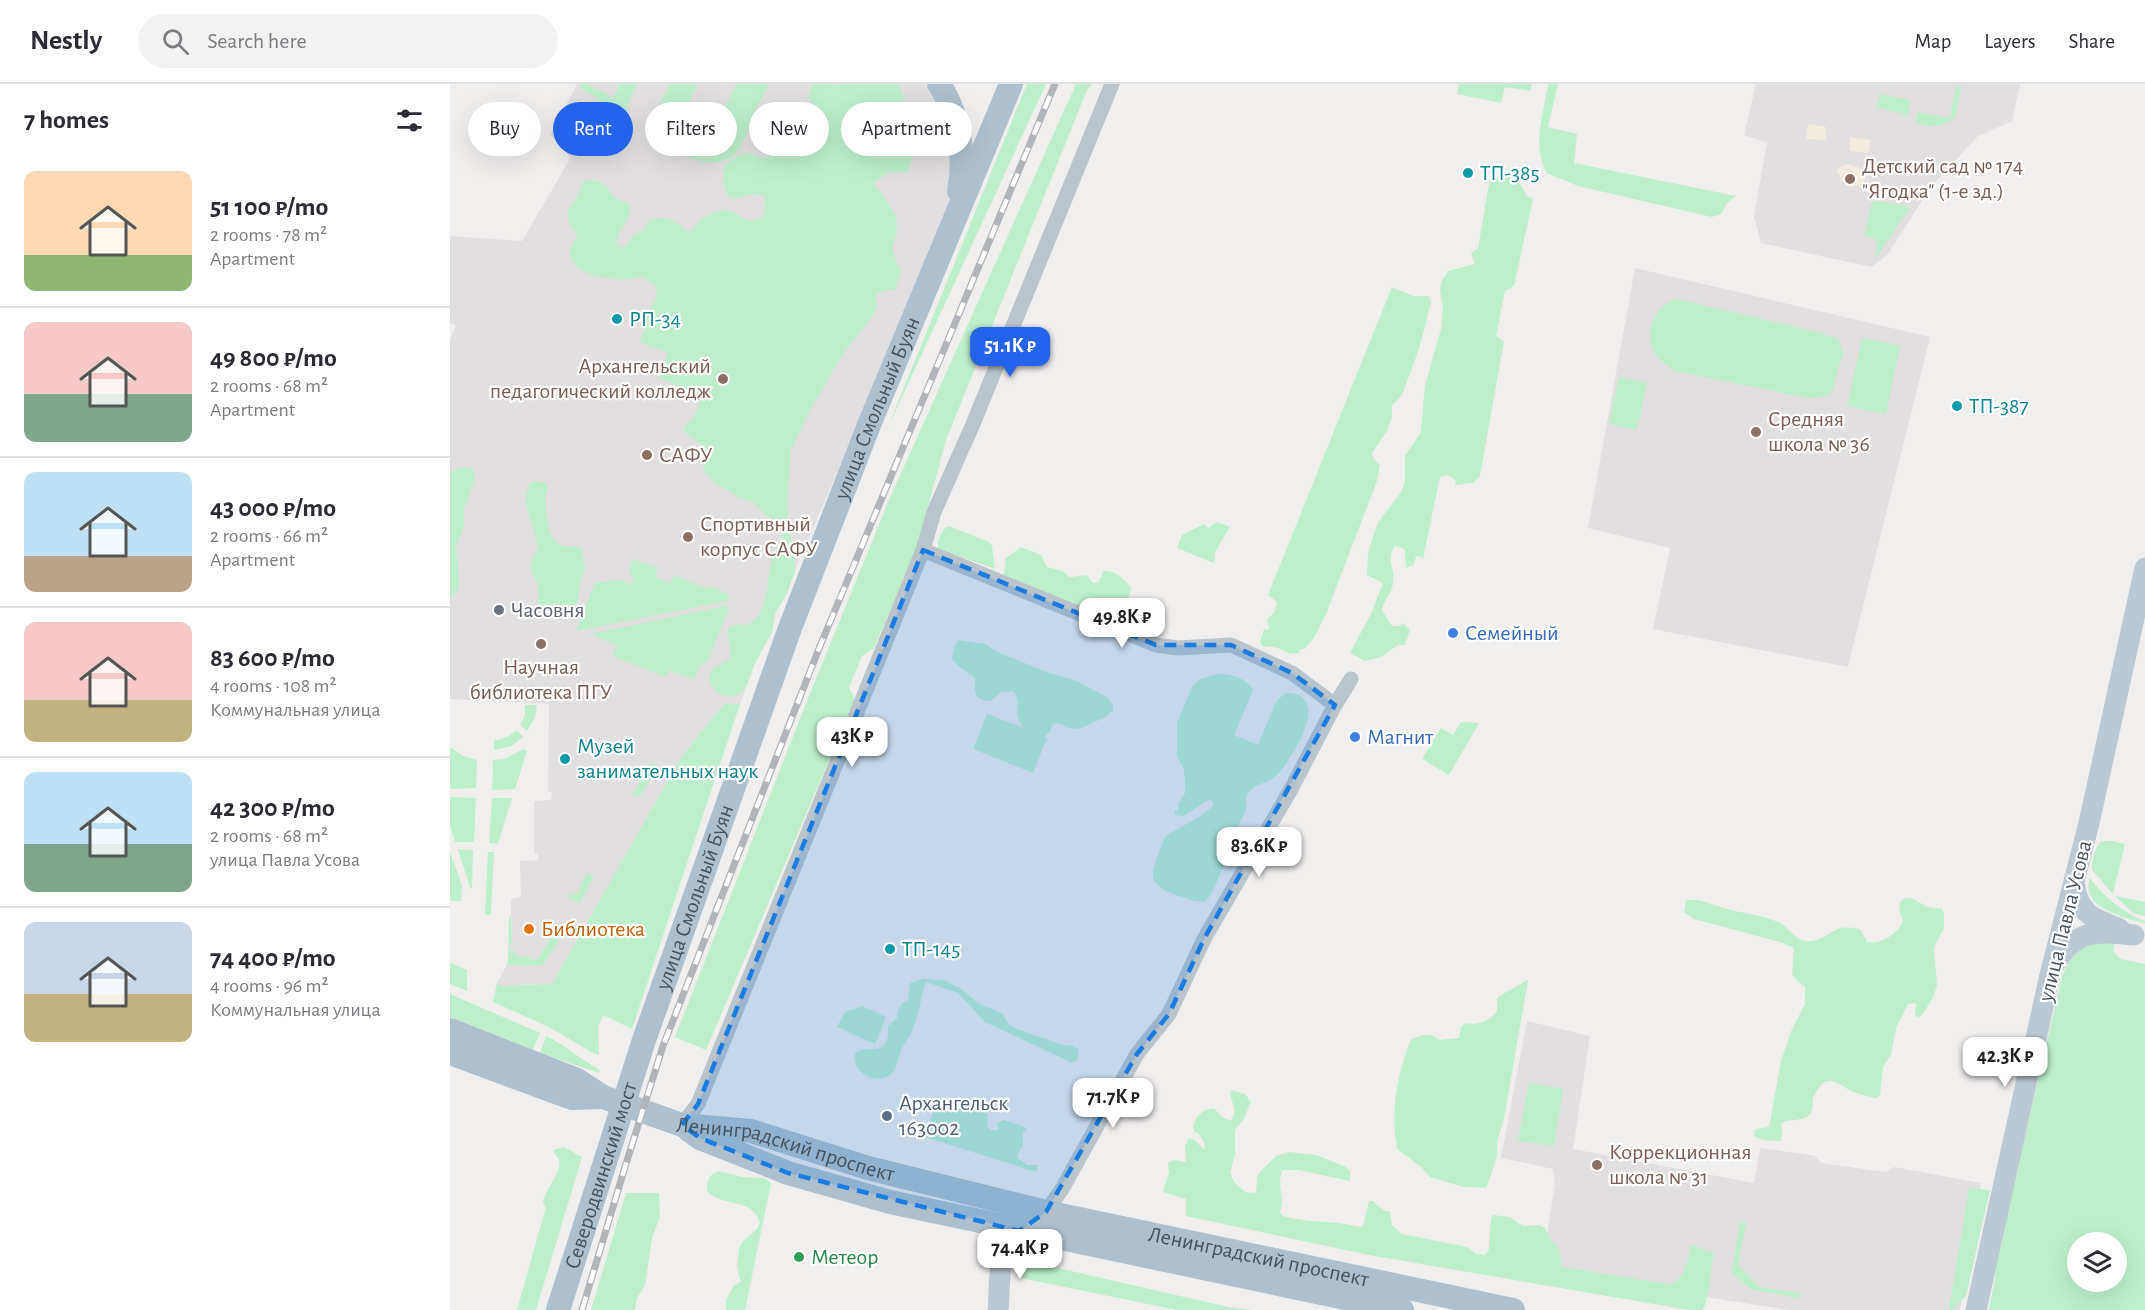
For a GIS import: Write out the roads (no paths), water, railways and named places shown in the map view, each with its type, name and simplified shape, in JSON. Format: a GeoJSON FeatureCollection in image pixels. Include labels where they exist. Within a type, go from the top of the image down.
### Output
{"type":"FeatureCollection","features":[{"type":"Feature","properties":{"kind":"main road"},"geometry":{"type":"LineString","coordinates":[[939,84],[952,109],[962,162],[951,232]]}},
{"type":"Feature","properties":{"kind":"main road","name":"улица Смольный Буян"},"geometry":{"type":"LineString","coordinates":[[644,1040],[790,628],[869,425],[1011,84]]}},
{"type":"Feature","properties":{"kind":"main road"},"geometry":{"type":"LineString","coordinates":[[450,1030],[577,1080],[603,1097],[682,1125]]}},
{"type":"Feature","properties":{"kind":"main road","name":"Северодвинский мост"},"geometry":{"type":"LineString","coordinates":[[558,1310],[644,1040]]}},
{"type":"Feature","properties":{"kind":"main road"},"geometry":{"type":"LineString","coordinates":[[450,1053],[572,1098],[603,1097]]}},
{"type":"Feature","properties":{"kind":"main road","name":"Ленинградский проспект"},"geometry":{"type":"LineString","coordinates":[[682,1125],[751,1131],[868,1168],[1418,1300],[1513,1310]]}},
{"type":"Feature","properties":{"kind":"main road","name":"Ленинградский проспект"},"geometry":{"type":"LineString","coordinates":[[682,1125],[699,1138],[788,1173],[890,1202],[1402,1310]]}},
{"type":"Feature","properties":{"kind":"street"},"geometry":{"type":"LineString","coordinates":[[682,1125],[698,1104],[923,550],[934,512],[973,424],[1112,84]]}},
{"type":"Feature","properties":{"kind":"street"},"geometry":{"type":"LineString","coordinates":[[923,550],[1156,645],[1178,648],[1232,645],[1292,674],[1335,705]]}},
{"type":"Feature","properties":{"kind":"street","name":"улица Павла Усова"},"geometry":{"type":"LineString","coordinates":[[1976,1310],[2050,975],[2074,876],[2078,870],[2090,823],[2145,568]]}},
{"type":"Feature","properties":{"kind":"street"},"geometry":{"type":"LineString","coordinates":[[998,1310],[1003,1259],[1007,1244],[1020,1230],[1046,1212],[1062,1189],[1137,1054],[1169,1014],[1204,939],[1351,680]]}},
{"type":"Feature","properties":{"kind":"street"},"geometry":{"type":"LineString","coordinates":[[2074,876],[2076,894],[2085,912],[2095,919],[2139,936]]}},
{"type":"Feature","properties":{"kind":"street"},"geometry":{"type":"LineString","coordinates":[[2050,975],[2063,951],[2087,934],[2100,932],[2139,936]]}},
{"type":"Feature","properties":{"kind":"railway"},"geometry":{"type":"LineString","coordinates":[[582,1310],[663,1046],[820,646],[1055,84]]}},
{"type":"Feature","properties":{"kind":"place","name":"ТП-385"},"geometry":{"type":"Point","coordinates":[1468,173]}},
{"type":"Feature","properties":{"kind":"place","name":"Детский сад № 174 \"Ягодка\" (1-е зд.)"},"geometry":{"type":"Point","coordinates":[1850,179]}},
{"type":"Feature","properties":{"kind":"place","name":"РП-34"},"geometry":{"type":"Point","coordinates":[617,319]}},
{"type":"Feature","properties":{"kind":"place","name":"Архангельский педагогический колледж"},"geometry":{"type":"Point","coordinates":[723,379]}},
{"type":"Feature","properties":{"kind":"place","name":"ТП-387"},"geometry":{"type":"Point","coordinates":[1957,406]}},
{"type":"Feature","properties":{"kind":"place","name":"Средняя школа № 36"},"geometry":{"type":"Point","coordinates":[1756,432]}},
{"type":"Feature","properties":{"kind":"place","name":"САФУ"},"geometry":{"type":"Point","coordinates":[647,455]}},
{"type":"Feature","properties":{"kind":"place","name":"Спортивный корпус САФУ"},"geometry":{"type":"Point","coordinates":[688,537]}},
{"type":"Feature","properties":{"kind":"place","name":"Часовня"},"geometry":{"type":"Point","coordinates":[499,610]}},
{"type":"Feature","properties":{"kind":"place","name":"Семейный"},"geometry":{"type":"Point","coordinates":[1453,633]}},
{"type":"Feature","properties":{"kind":"place","name":"Научная библиотека ПГУ"},"geometry":{"type":"Point","coordinates":[541,644]}},
{"type":"Feature","properties":{"kind":"place","name":"Магнит"},"geometry":{"type":"Point","coordinates":[1355,737]}},
{"type":"Feature","properties":{"kind":"place","name":"Музей занимательных наук"},"geometry":{"type":"Point","coordinates":[565,759]}},
{"type":"Feature","properties":{"kind":"place","name":"Библиотека"},"geometry":{"type":"Point","coordinates":[529,929]}},
{"type":"Feature","properties":{"kind":"place","name":"ТП-145"},"geometry":{"type":"Point","coordinates":[890,949]}},
{"type":"Feature","properties":{"kind":"place","name":"Архангельск 163002"},"geometry":{"type":"Point","coordinates":[887,1116]}},
{"type":"Feature","properties":{"kind":"place","name":"Коррекционная школа № 31"},"geometry":{"type":"Point","coordinates":[1597,1165]}},
{"type":"Feature","properties":{"kind":"place","name":"Метеор"},"geometry":{"type":"Point","coordinates":[799,1257]}}]}
